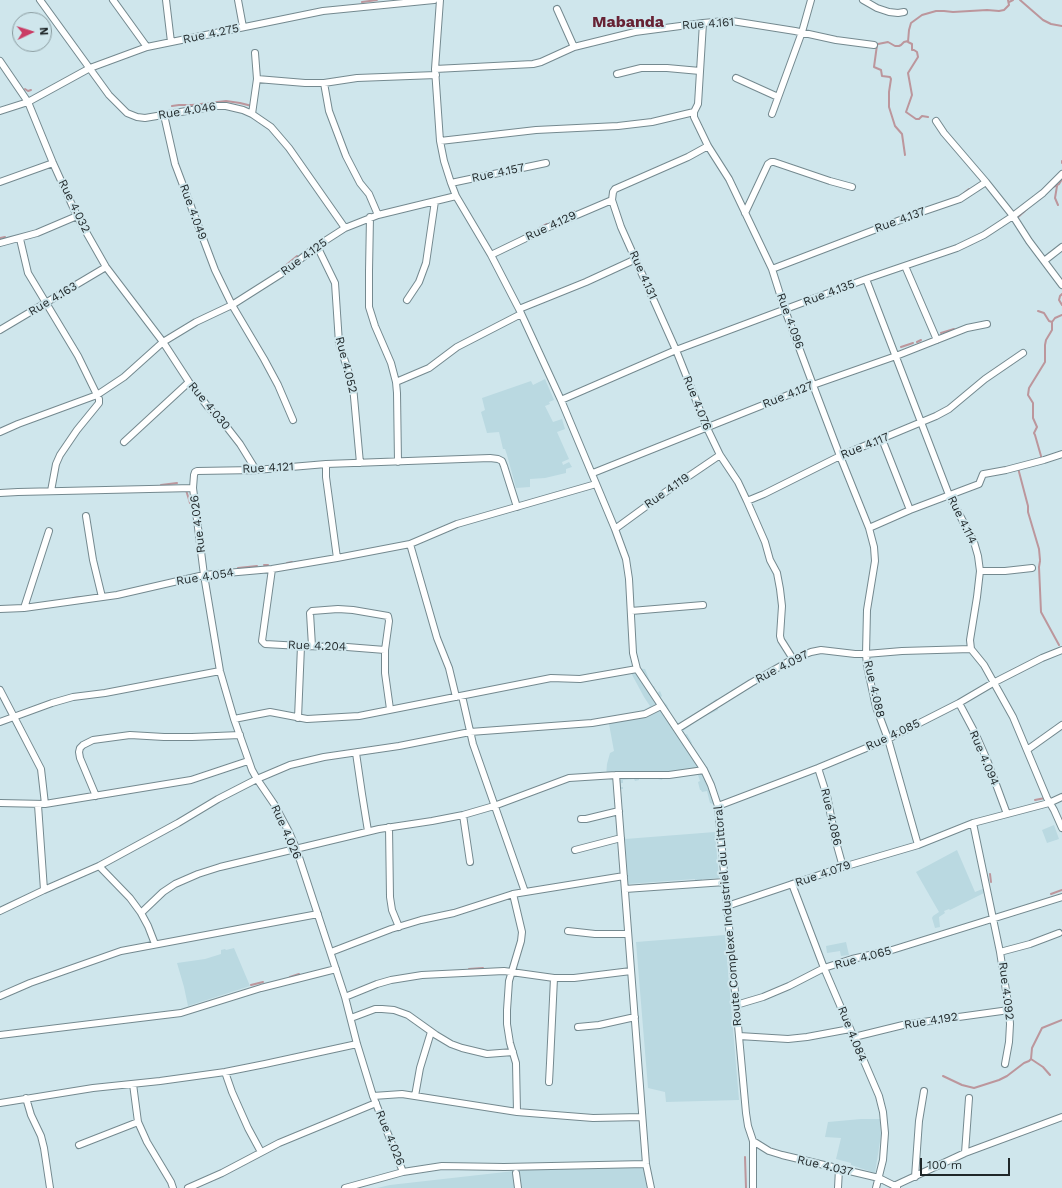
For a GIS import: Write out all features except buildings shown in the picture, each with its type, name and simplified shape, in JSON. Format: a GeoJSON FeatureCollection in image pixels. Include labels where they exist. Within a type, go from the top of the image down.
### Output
{"type":"FeatureCollection","features":[{"type":"Feature","properties":{"kind":"street","name":"Rue 4.046"},"geometry":{"type":"LineString","coordinates":[[40,0],[110,95],[127,113],[141,118],[216,106],[226,106],[244,110],[252,114],[271,127],[290,148],[345,228]]}},
{"type":"Feature","properties":{"kind":"street"},"geometry":{"type":"LineString","coordinates":[[113,0],[147,47]]}},
{"type":"Feature","properties":{"kind":"street"},"geometry":{"type":"LineString","coordinates":[[166,0],[171,42]]}},
{"type":"Feature","properties":{"kind":"street"},"geometry":{"type":"LineString","coordinates":[[238,0],[243,27]]}},
{"type":"Feature","properties":{"kind":"street","name":"Rue 4.275"},"geometry":{"type":"LineString","coordinates":[[0,111],[28,102],[90,68],[147,47],[323,11],[434,0]]}},
{"type":"Feature","properties":{"kind":"street"},"geometry":{"type":"LineString","coordinates":[[234,719],[270,712],[307,719],[359,716],[551,678],[580,679],[637,670],[633,653],[629,579],[626,559],[615,528],[561,400],[520,312],[491,254],[456,196],[444,162],[440,141],[436,72],[440,0]]}},
{"type":"Feature","properties":{"kind":"street"},"geometry":{"type":"LineString","coordinates":[[772,114],[802,32],[811,0]]}},
{"type":"Feature","properties":{"kind":"street"},"geometry":{"type":"LineString","coordinates":[[863,0],[889,12],[904,12]]}},
{"type":"Feature","properties":{"kind":"street"},"geometry":{"type":"LineString","coordinates":[[557,9],[574,47]]}},
{"type":"Feature","properties":{"kind":"street","name":"Rue 4.161"},"geometry":{"type":"LineString","coordinates":[[257,79],[305,84],[324,83],[357,78],[533,64],[541,62],[574,47],[635,32],[703,23],[732,21],[802,32],[836,40],[874,45]]}},
{"type":"Feature","properties":{"kind":"street"},"geometry":{"type":"LineString","coordinates":[[440,141],[536,130],[652,122],[694,112],[698,104],[703,23]]}},
{"type":"Feature","properties":{"kind":"street"},"geometry":{"type":"LineString","coordinates":[[252,114],[257,79],[255,53]]}},
{"type":"Feature","properties":{"kind":"street","name":"Rue 4.032"},"geometry":{"type":"LineString","coordinates":[[0,62],[28,102],[77,216],[106,267],[163,342]]}},
{"type":"Feature","properties":{"kind":"street"},"geometry":{"type":"LineString","coordinates":[[617,74],[641,68],[667,68],[700,71]]}},
{"type":"Feature","properties":{"kind":"street"},"geometry":{"type":"LineString","coordinates":[[736,78],[778,97]]}},
{"type":"Feature","properties":{"kind":"street"},"geometry":{"type":"LineString","coordinates":[[324,83],[329,111],[346,156],[360,183],[369,194],[378,214]]}},
{"type":"Feature","properties":{"kind":"street","name":"Rue 4.096"},"geometry":{"type":"LineString","coordinates":[[694,112],[696,122],[708,146],[729,179],[772,269],[785,310],[813,385],[869,528]]}},
{"type":"Feature","properties":{"kind":"street","name":"Rue 4.049"},"geometry":{"type":"LineString","coordinates":[[164,115],[175,164],[212,263],[232,305],[278,385],[293,420]]}},
{"type":"Feature","properties":{"kind":"street"},"geometry":{"type":"LineString","coordinates":[[936,121],[949,140],[986,182],[1013,216],[1029,241],[1062,286]]}},
{"type":"Feature","properties":{"kind":"street"},"geometry":{"type":"LineString","coordinates":[[612,200],[615,189],[674,164],[708,146]]}},
{"type":"Feature","properties":{"kind":"street"},"geometry":{"type":"LineString","coordinates":[[745,213],[770,162],[774,162],[852,188]]}},
{"type":"Feature","properties":{"kind":"street"},"geometry":{"type":"LineString","coordinates":[[0,182],[53,163]]}},
{"type":"Feature","properties":{"kind":"street","name":"Rue 4.157"},"geometry":{"type":"LineString","coordinates":[[451,183],[546,163]]}},
{"type":"Feature","properties":{"kind":"street","name":"Rue 4.135"},"geometry":{"type":"LineString","coordinates":[[561,400],[676,350],[866,279],[957,248],[984,235],[1013,216],[1043,193],[1062,174]]}},
{"type":"Feature","properties":{"kind":"street","name":"Rue 4.137"},"geometry":{"type":"LineString","coordinates":[[772,269],[916,214],[960,199],[986,182]]}},
{"type":"Feature","properties":{"kind":"street","name":"Rue 4.125"},"geometry":{"type":"LineString","coordinates":[[0,432],[97,395],[124,377],[163,342],[196,322],[232,305],[284,272],[317,246],[345,228],[378,214],[456,196]]}},
{"type":"Feature","properties":{"kind":"street","name":"Rue 4.129"},"geometry":{"type":"LineString","coordinates":[[491,254],[612,200]]}},
{"type":"Feature","properties":{"kind":"street","name":"Rue 4.131"},"geometry":{"type":"LineString","coordinates":[[612,200],[621,227],[676,350]]}},
{"type":"Feature","properties":{"kind":"street"},"geometry":{"type":"LineString","coordinates":[[407,300],[419,282],[426,263],[435,201]]}},
{"type":"Feature","properties":{"kind":"street"},"geometry":{"type":"LineString","coordinates":[[0,243],[37,233],[77,216]]}},
{"type":"Feature","properties":{"kind":"street"},"geometry":{"type":"LineString","coordinates":[[370,217],[369,307],[375,326],[391,363],[396,382],[398,462]]}},
{"type":"Feature","properties":{"kind":"street"},"geometry":{"type":"LineString","coordinates":[[20,238],[28,273],[78,356],[99,399],[99,403],[77,430],[60,456],[56,464],[50,491]]}},
{"type":"Feature","properties":{"kind":"street","name":"Rue 4.052"},"geometry":{"type":"LineString","coordinates":[[317,246],[335,283],[339,343],[353,386],[360,463]]}},
{"type":"Feature","properties":{"kind":"street"},"geometry":{"type":"LineString","coordinates":[[1044,261],[1062,247]]}},
{"type":"Feature","properties":{"kind":"street"},"geometry":{"type":"LineString","coordinates":[[396,382],[429,368],[457,347],[520,312],[636,259]]}},
{"type":"Feature","properties":{"kind":"street"},"geometry":{"type":"LineString","coordinates":[[905,266],[937,340]]}},
{"type":"Feature","properties":{"kind":"street","name":"Rue 4.163"},"geometry":{"type":"LineString","coordinates":[[0,330],[106,267]]}},
{"type":"Feature","properties":{"kind":"street","name":"Rue 4.114"},"geometry":{"type":"LineString","coordinates":[[866,279],[949,495],[974,542],[978,556],[980,572],[970,640],[971,649]]}},
{"type":"Feature","properties":{"kind":"street","name":"Rue 4.127"},"geometry":{"type":"LineString","coordinates":[[593,473],[813,385],[896,356],[967,328],[986,324]]}},
{"type":"Feature","properties":{"kind":"street","name":"Rue 4.030"},"geometry":{"type":"LineString","coordinates":[[163,342],[189,382],[208,407],[240,444],[256,470]]}},
{"type":"Feature","properties":{"kind":"street","name":"Rue 4.076"},"geometry":{"type":"LineString","coordinates":[[676,350],[707,428],[720,455]]}},
{"type":"Feature","properties":{"kind":"street","name":"Rue 4.117"},"geometry":{"type":"LineString","coordinates":[[747,501],[840,456],[936,416],[949,408],[985,379],[1023,353]]}},
{"type":"Feature","properties":{"kind":"street"},"geometry":{"type":"LineString","coordinates":[[124,442],[189,382]]}},
{"type":"Feature","properties":{"kind":"street"},"geometry":{"type":"LineString","coordinates":[[882,439],[910,510]]}},
{"type":"Feature","properties":{"kind":"street"},"geometry":{"type":"LineString","coordinates":[[869,528],[910,510],[979,484],[983,474],[1006,470],[1062,454]]}},
{"type":"Feature","properties":{"kind":"street"},"geometry":{"type":"LineString","coordinates":[[720,455],[738,482],[765,542],[770,560],[777,573],[782,606],[780,636],[793,659]]}},
{"type":"Feature","properties":{"kind":"street","name":"Rue 4.119"},"geometry":{"type":"LineString","coordinates":[[615,528],[720,455]]}},
{"type":"Feature","properties":{"kind":"street","name":"Rue 4.121"},"geometry":{"type":"LineString","coordinates":[[193,488],[194,475],[197,471],[256,470],[326,464],[490,458],[502,461],[517,507]]}},
{"type":"Feature","properties":{"kind":"street"},"geometry":{"type":"LineString","coordinates":[[326,464],[326,477],[337,558]]}},
{"type":"Feature","properties":{"kind":"street","name":"Rue 4.054"},"geometry":{"type":"LineString","coordinates":[[0,609],[24,608],[117,595],[204,575],[272,569],[410,544],[456,524],[596,484]]}},
{"type":"Feature","properties":{"kind":"street"},"geometry":{"type":"LineString","coordinates":[[0,493],[193,488]]}},
{"type":"Feature","properties":{"kind":"street","name":"Rue 4.026"},"geometry":{"type":"LineString","coordinates":[[193,488],[204,575],[220,671],[234,719],[248,761],[257,779],[274,804],[296,848],[345,997],[357,1044],[373,1096],[403,1172]]}},
{"type":"Feature","properties":{"kind":"street"},"geometry":{"type":"LineString","coordinates":[[86,516],[93,560],[102,597]]}},
{"type":"Feature","properties":{"kind":"street","name":"Rue 4.088"},"geometry":{"type":"LineString","coordinates":[[869,528],[874,547],[875,561],[867,610],[866,654],[868,672],[876,707],[888,739],[918,845]]}},
{"type":"Feature","properties":{"kind":"street"},"geometry":{"type":"LineString","coordinates":[[24,608],[49,531]]}},
{"type":"Feature","properties":{"kind":"street"},"geometry":{"type":"LineString","coordinates":[[410,544],[437,638],[449,668],[494,806],[525,892]]}},
{"type":"Feature","properties":{"kind":"street"},"geometry":{"type":"LineString","coordinates":[[980,572],[1032,568]]}},
{"type":"Feature","properties":{"kind":"street","name":"Rue 4.204"},"geometry":{"type":"LineString","coordinates":[[272,569],[262,640],[265,644],[386,650]]}},
{"type":"Feature","properties":{"kind":"street"},"geometry":{"type":"LineString","coordinates":[[630,611],[703,605]]}},
{"type":"Feature","properties":{"kind":"street"},"geometry":{"type":"LineString","coordinates":[[312,646],[310,614],[312,611],[338,609],[388,616],[389,621],[385,674],[390,710]]}},
{"type":"Feature","properties":{"kind":"street"},"geometry":{"type":"LineString","coordinates":[[298,718],[301,646]]}},
{"type":"Feature","properties":{"kind":"street"},"geometry":{"type":"LineString","coordinates":[[971,649],[984,665],[1013,718],[1049,803],[1054,810],[1062,828]]}},
{"type":"Feature","properties":{"kind":"street","name":"Rue 4.097"},"geometry":{"type":"LineString","coordinates":[[677,729],[750,683],[793,659],[811,652],[821,650],[866,654],[902,651],[971,649]]}},
{"type":"Feature","properties":{"kind":"street","name":"Rue 4.085"},"geometry":{"type":"LineString","coordinates":[[718,806],[818,768],[888,739],[959,703],[994,682],[1042,658],[1062,650]]}},
{"type":"Feature","properties":{"kind":"street","name":"Route Complexe Industriel du Littoral"},"geometry":{"type":"LineString","coordinates":[[637,670],[704,770],[718,806],[746,1113],[748,1126],[753,1141],[753,1188]]}},
{"type":"Feature","properties":{"kind":"street"},"geometry":{"type":"LineString","coordinates":[[0,722],[73,697],[105,694],[220,671]]}},
{"type":"Feature","properties":{"kind":"street"},"geometry":{"type":"LineString","coordinates":[[0,690],[41,769],[45,804]]}},
{"type":"Feature","properties":{"kind":"street","name":"Rue 4.094"},"geometry":{"type":"LineString","coordinates":[[959,703],[979,741],[1007,814]]}},
{"type":"Feature","properties":{"kind":"street"},"geometry":{"type":"LineString","coordinates":[[0,911],[99,866],[178,823],[218,799],[257,779],[290,765],[324,757],[400,746],[470,732],[592,723],[645,714],[661,706]]}},
{"type":"Feature","properties":{"kind":"street"},"geometry":{"type":"LineString","coordinates":[[1027,750],[1062,726]]}},
{"type":"Feature","properties":{"kind":"street"},"geometry":{"type":"LineString","coordinates":[[96,796],[80,758],[79,752],[83,745],[93,740],[130,735],[192,737],[240,735]]}},
{"type":"Feature","properties":{"kind":"street"},"geometry":{"type":"LineString","coordinates":[[356,753],[368,831]]}},
{"type":"Feature","properties":{"kind":"street"},"geometry":{"type":"LineString","coordinates":[[0,803],[38,805],[191,780],[248,761]]}},
{"type":"Feature","properties":{"kind":"street","name":"Rue 4.086"},"geometry":{"type":"LineString","coordinates":[[818,768],[827,796],[836,842],[843,867]]}},
{"type":"Feature","properties":{"kind":"street"},"geometry":{"type":"LineString","coordinates":[[141,913],[163,892],[175,884],[198,874],[220,867],[368,831],[463,816],[569,778],[616,775],[669,775],[704,770]]}},
{"type":"Feature","properties":{"kind":"street"},"geometry":{"type":"LineString","coordinates":[[616,775],[642,1117],[646,1164],[650,1188]]}},
{"type":"Feature","properties":{"kind":"street","name":"Rue 4.079"},"geometry":{"type":"LineString","coordinates":[[727,906],[843,867],[918,845],[973,823],[1049,803],[1062,797]]}},
{"type":"Feature","properties":{"kind":"street"},"geometry":{"type":"LineString","coordinates":[[38,805],[44,890]]}},
{"type":"Feature","properties":{"kind":"street"},"geometry":{"type":"LineString","coordinates":[[581,819],[618,811]]}},
{"type":"Feature","properties":{"kind":"street"},"geometry":{"type":"LineString","coordinates":[[463,816],[470,862]]}},
{"type":"Feature","properties":{"kind":"street","name":"Rue 4.092"},"geometry":{"type":"LineString","coordinates":[[973,823],[1000,952],[1009,1010],[1009,1042],[1005,1064]]}},
{"type":"Feature","properties":{"kind":"street"},"geometry":{"type":"LineString","coordinates":[[390,827],[390,897],[392,910],[399,927]]}},
{"type":"Feature","properties":{"kind":"street"},"geometry":{"type":"LineString","coordinates":[[575,850],[621,838]]}},
{"type":"Feature","properties":{"kind":"street"},"geometry":{"type":"LineString","coordinates":[[99,866],[130,898],[141,913],[155,944]]}},
{"type":"Feature","properties":{"kind":"street"},"geometry":{"type":"LineString","coordinates":[[331,952],[399,927],[421,920],[454,914],[513,894],[624,876]]}},
{"type":"Feature","properties":{"kind":"street"},"geometry":{"type":"LineString","coordinates":[[624,889],[725,882]]}},
{"type":"Feature","properties":{"kind":"street","name":"Rue 4.084"},"geometry":{"type":"LineString","coordinates":[[792,884],[824,968],[879,1096],[883,1112],[885,1133],[883,1160],[876,1188]]}},
{"type":"Feature","properties":{"kind":"street"},"geometry":{"type":"LineString","coordinates":[[513,894],[522,932],[521,941],[511,972],[506,1010],[510,1043],[516,1063],[517,1112]]}},
{"type":"Feature","properties":{"kind":"street","name":"Rue 4.065"},"geometry":{"type":"LineString","coordinates":[[736,1005],[764,997],[824,968],[852,959],[919,942],[1062,897]]}},
{"type":"Feature","properties":{"kind":"street"},"geometry":{"type":"LineString","coordinates":[[0,996],[30,983],[121,951],[318,914]]}},
{"type":"Feature","properties":{"kind":"street"},"geometry":{"type":"LineString","coordinates":[[568,931],[595,934],[628,934]]}},
{"type":"Feature","properties":{"kind":"street"},"geometry":{"type":"LineString","coordinates":[[1000,952],[1030,944],[1059,933]]}},
{"type":"Feature","properties":{"kind":"street"},"geometry":{"type":"LineString","coordinates":[[0,1035],[181,1013],[261,988],[336,969]]}},
{"type":"Feature","properties":{"kind":"street"},"geometry":{"type":"LineString","coordinates":[[345,997],[377,984],[406,977],[511,972],[554,978],[574,978],[631,970]]}},
{"type":"Feature","properties":{"kind":"street"},"geometry":{"type":"LineString","coordinates":[[549,1082],[554,978]]}},
{"type":"Feature","properties":{"kind":"street"},"geometry":{"type":"LineString","coordinates":[[351,1018],[375,1009],[382,1008],[394,1010],[408,1015],[431,1032],[451,1044],[462,1048],[483,1054],[513,1052]]}},
{"type":"Feature","properties":{"kind":"street","name":"Rue 4.192"},"geometry":{"type":"LineString","coordinates":[[854,1037],[903,1025],[1009,1010]]}},
{"type":"Feature","properties":{"kind":"street"},"geometry":{"type":"LineString","coordinates":[[578,1027],[599,1025],[634,1017]]}},
{"type":"Feature","properties":{"kind":"street"},"geometry":{"type":"LineString","coordinates":[[739,1036],[788,1039],[850,1029]]}},
{"type":"Feature","properties":{"kind":"street"},"geometry":{"type":"LineString","coordinates":[[415,1096],[420,1068],[431,1032]]}},
{"type":"Feature","properties":{"kind":"street"},"geometry":{"type":"LineString","coordinates":[[0,1103],[93,1088],[225,1072],[357,1044]]}},
{"type":"Feature","properties":{"kind":"street"},"geometry":{"type":"LineString","coordinates":[[225,1072],[248,1128],[261,1152]]}},
{"type":"Feature","properties":{"kind":"street"},"geometry":{"type":"LineString","coordinates":[[133,1084],[138,1122],[147,1142],[171,1182],[173,1188]]}},
{"type":"Feature","properties":{"kind":"street"},"geometry":{"type":"LineString","coordinates":[[915,1177],[919,1121],[924,1091]]}},
{"type":"Feature","properties":{"kind":"street"},"geometry":{"type":"LineString","coordinates":[[373,1096],[394,1094],[415,1096],[517,1112],[593,1118],[642,1117]]}},
{"type":"Feature","properties":{"kind":"street"},"geometry":{"type":"LineString","coordinates":[[26,1098],[31,1115],[41,1136],[50,1188]]}},
{"type":"Feature","properties":{"kind":"street"},"geometry":{"type":"LineString","coordinates":[[965,1153],[969,1098]]}},
{"type":"Feature","properties":{"kind":"street"},"geometry":{"type":"LineString","coordinates":[[188,1188],[222,1173],[279,1143],[376,1103]]}},
{"type":"Feature","properties":{"kind":"street"},"geometry":{"type":"LineString","coordinates":[[896,1187],[965,1153],[1062,1117]]}},
{"type":"Feature","properties":{"kind":"street"},"geometry":{"type":"LineString","coordinates":[[79,1145],[138,1122]]}},
{"type":"Feature","properties":{"kind":"street","name":"Rue 4.037"},"geometry":{"type":"LineString","coordinates":[[753,1141],[769,1151],[782,1156],[879,1178],[896,1187]]}},
{"type":"Feature","properties":{"kind":"street"},"geometry":{"type":"LineString","coordinates":[[345,1188],[403,1172],[442,1166],[504,1167],[646,1164]]}},
{"type":"Feature","properties":{"kind":"street"},"geometry":{"type":"LineString","coordinates":[[838,1188],[839,1169]]}},
{"type":"Feature","properties":{"kind":"street"},"geometry":{"type":"LineString","coordinates":[[516,1174],[518,1188]]}},
{"type":"Feature","properties":{"kind":"shaded area"},"geometry":{"type":"Polygon","coordinates":[[[545,379],[554,400],[545,406],[553,422],[562,419],[565,429],[557,432],[569,459],[562,462],[563,465],[569,462],[572,467],[566,469],[566,473],[545,478],[530,479],[530,487],[516,488],[499,432],[487,433],[481,412],[485,410],[482,398],[531,381],[533,385],[545,379]]]}},
{"type":"Feature","properties":{"kind":"shaded area"},"geometry":{"type":"Polygon","coordinates":[[[635,668],[645,669],[652,686],[654,686],[657,693],[660,691],[662,696],[660,698],[667,705],[670,712],[669,716],[675,726],[717,699],[718,710],[701,718],[683,731],[684,735],[687,734],[692,743],[691,744],[718,806],[710,803],[707,791],[702,792],[700,790],[698,782],[700,781],[698,775],[695,774],[664,776],[662,780],[654,778],[639,779],[635,781],[634,779],[623,780],[621,787],[623,787],[623,789],[614,789],[613,777],[606,777],[610,753],[614,751],[609,724],[611,718],[618,715],[621,716],[637,713],[650,706],[630,671],[635,668]]]}},
{"type":"Feature","properties":{"kind":"shaded area"},"geometry":{"type":"Polygon","coordinates":[[[1054,825],[1059,839],[1047,843],[1042,830],[1054,825]]]}},
{"type":"Feature","properties":{"kind":"shaded area"},"geometry":{"type":"Polygon","coordinates":[[[715,832],[719,878],[702,879],[702,881],[695,881],[695,879],[628,884],[625,839],[715,832]]]}},
{"type":"Feature","properties":{"kind":"shaded area"},"geometry":{"type":"Polygon","coordinates":[[[957,850],[975,892],[985,888],[986,892],[950,910],[944,911],[945,913],[939,917],[940,927],[935,928],[932,918],[939,912],[916,872],[957,850]]]}},
{"type":"Feature","properties":{"kind":"shaded area"},"geometry":{"type":"Polygon","coordinates":[[[725,935],[739,1100],[666,1102],[665,1092],[648,1088],[636,942],[725,935]]]}},
{"type":"Feature","properties":{"kind":"shaded area"},"geometry":{"type":"Polygon","coordinates":[[[846,942],[849,955],[841,956],[840,951],[827,953],[826,946],[846,942]]]}},
{"type":"Feature","properties":{"kind":"shaded area"},"geometry":{"type":"Polygon","coordinates":[[[234,948],[250,986],[188,1006],[177,963],[205,959],[221,954],[221,950],[234,948]]]}},
{"type":"Feature","properties":{"kind":"shaded area"},"geometry":{"type":"Polygon","coordinates":[[[880,1119],[881,1135],[875,1173],[851,1165],[851,1163],[836,1159],[841,1138],[825,1137],[828,1122],[880,1119]]]}},
{"type":"Feature","properties":{"kind":"shaded area"},"geometry":{"type":"Polygon","coordinates":[[[644,1167],[649,1188],[377,1188],[390,1185],[523,1170],[644,1167]]]}},
{"type":"Feature","properties":{"kind":"waterway"},"geometry":{"type":"LineString","coordinates":[[362,2],[377,0]]}},
{"type":"Feature","properties":{"kind":"waterway"},"geometry":{"type":"LineString","coordinates":[[928,117],[922,116],[919,119],[916,119],[906,112],[912,95],[908,73],[918,57],[917,52],[912,50],[912,44],[908,42],[911,23],[922,15],[936,11],[953,12],[1004,10],[1009,5],[1008,0]]}},
{"type":"Feature","properties":{"kind":"waterway"},"geometry":{"type":"LineString","coordinates":[[1009,2],[1013,0]]}},
{"type":"Feature","properties":{"kind":"waterway"},"geometry":{"type":"LineString","coordinates":[[1020,0],[1043,20],[1051,24],[1062,26]]}},
{"type":"Feature","properties":{"kind":"waterway"},"geometry":{"type":"LineString","coordinates":[[905,155],[902,134],[895,126],[889,107],[891,79],[890,77],[882,76],[881,70],[874,67],[878,44],[888,42],[895,46],[899,46],[908,41]]}},
{"type":"Feature","properties":{"kind":"waterway"},"geometry":{"type":"LineString","coordinates":[[25,89],[28,91],[31,90]]}},
{"type":"Feature","properties":{"kind":"waterway"},"geometry":{"type":"LineString","coordinates":[[172,106],[226,101],[252,106]]}},
{"type":"Feature","properties":{"kind":"waterway"},"geometry":{"type":"LineString","coordinates":[[1051,188],[1059,184],[1062,179]]}},
{"type":"Feature","properties":{"kind":"waterway"},"geometry":{"type":"LineString","coordinates":[[1057,186],[1055,198],[1058,205]]}},
{"type":"Feature","properties":{"kind":"waterway"},"geometry":{"type":"LineString","coordinates":[[964,193],[969,189]]}},
{"type":"Feature","properties":{"kind":"waterway"},"geometry":{"type":"LineString","coordinates":[[1017,218],[1027,209]]}},
{"type":"Feature","properties":{"kind":"waterway"},"geometry":{"type":"LineString","coordinates":[[562,217],[574,211]]}},
{"type":"Feature","properties":{"kind":"waterway"},"geometry":{"type":"LineString","coordinates":[[552,222],[561,217]]}},
{"type":"Feature","properties":{"kind":"waterway"},"geometry":{"type":"LineString","coordinates":[[536,230],[547,224]]}},
{"type":"Feature","properties":{"kind":"waterway"},"geometry":{"type":"LineString","coordinates":[[522,237],[531,232]]}},
{"type":"Feature","properties":{"kind":"waterway"},"geometry":{"type":"LineString","coordinates":[[0,238],[5,237]]}},
{"type":"Feature","properties":{"kind":"waterway"},"geometry":{"type":"LineString","coordinates":[[285,266],[297,256]]}},
{"type":"Feature","properties":{"kind":"waterway"},"geometry":{"type":"LineString","coordinates":[[1062,294],[1059,300],[1062,305]]}},
{"type":"Feature","properties":{"kind":"waterway"},"geometry":{"type":"LineString","coordinates":[[1038,311],[1044,313],[1049,321],[1052,322]]}},
{"type":"Feature","properties":{"kind":"waterway"},"geometry":{"type":"LineString","coordinates":[[1041,460],[1034,433],[1037,427],[1033,418],[1033,403],[1028,395],[1029,388],[1045,362],[1045,345],[1046,340],[1052,330],[1052,322],[1055,318],[1062,315]]}},
{"type":"Feature","properties":{"kind":"waterway"},"geometry":{"type":"LineString","coordinates":[[941,333],[954,329]]}},
{"type":"Feature","properties":{"kind":"waterway"},"geometry":{"type":"LineString","coordinates":[[917,342],[921,340]]}},
{"type":"Feature","properties":{"kind":"waterway"},"geometry":{"type":"LineString","coordinates":[[901,347],[913,343]]}},
{"type":"Feature","properties":{"kind":"waterway"},"geometry":{"type":"LineString","coordinates":[[1018,468],[1028,506],[1028,512],[1039,549],[1040,560]]}},
{"type":"Feature","properties":{"kind":"waterway"},"geometry":{"type":"LineString","coordinates":[[161,485],[177,483]]}},
{"type":"Feature","properties":{"kind":"waterway"},"geometry":{"type":"LineString","coordinates":[[110,487],[117,487]]}},
{"type":"Feature","properties":{"kind":"waterway"},"geometry":{"type":"LineString","coordinates":[[186,490],[190,503]]}},
{"type":"Feature","properties":{"kind":"waterway"},"geometry":{"type":"LineString","coordinates":[[1040,561],[1041,612],[1059,645]]}},
{"type":"Feature","properties":{"kind":"waterway"},"geometry":{"type":"LineString","coordinates":[[287,563],[292,562]]}},
{"type":"Feature","properties":{"kind":"waterway"},"geometry":{"type":"LineString","coordinates":[[238,568],[257,566]]}},
{"type":"Feature","properties":{"kind":"waterway"},"geometry":{"type":"LineString","coordinates":[[206,579],[215,578]]}},
{"type":"Feature","properties":{"kind":"waterway"},"geometry":{"type":"LineString","coordinates":[[73,598],[83,597]]}},
{"type":"Feature","properties":{"kind":"waterway"},"geometry":{"type":"LineString","coordinates":[[1035,800],[1045,798]]}},
{"type":"Feature","properties":{"kind":"waterway"},"geometry":{"type":"LineString","coordinates":[[990,874],[991,882]]}},
{"type":"Feature","properties":{"kind":"waterway"},"geometry":{"type":"LineString","coordinates":[[1051,894],[1062,890]]}},
{"type":"Feature","properties":{"kind":"waterway"},"geometry":{"type":"LineString","coordinates":[[469,969],[483,968]]}},
{"type":"Feature","properties":{"kind":"waterway"},"geometry":{"type":"LineString","coordinates":[[290,977],[299,974]]}},
{"type":"Feature","properties":{"kind":"waterway"},"geometry":{"type":"LineString","coordinates":[[251,985],[263,982]]}},
{"type":"Feature","properties":{"kind":"waterway"},"geometry":{"type":"LineString","coordinates":[[1007,1076],[1031,1059],[1032,1048],[1042,1028],[1062,1020]]}},
{"type":"Feature","properties":{"kind":"waterway"},"geometry":{"type":"LineString","coordinates":[[1031,1059],[1043,1067],[1050,1075]]}},
{"type":"Feature","properties":{"kind":"waterway"},"geometry":{"type":"LineString","coordinates":[[943,1076],[962,1085],[974,1088],[1007,1076]]}},
{"type":"Feature","properties":{"kind":"waterway"},"geometry":{"type":"LineString","coordinates":[[745,1157],[746,1188]]}},
{"type":"Feature","properties":{"kind":"district","name":"Mabanda"},"geometry":{"type":"Point","coordinates":[628,22]}}]}
